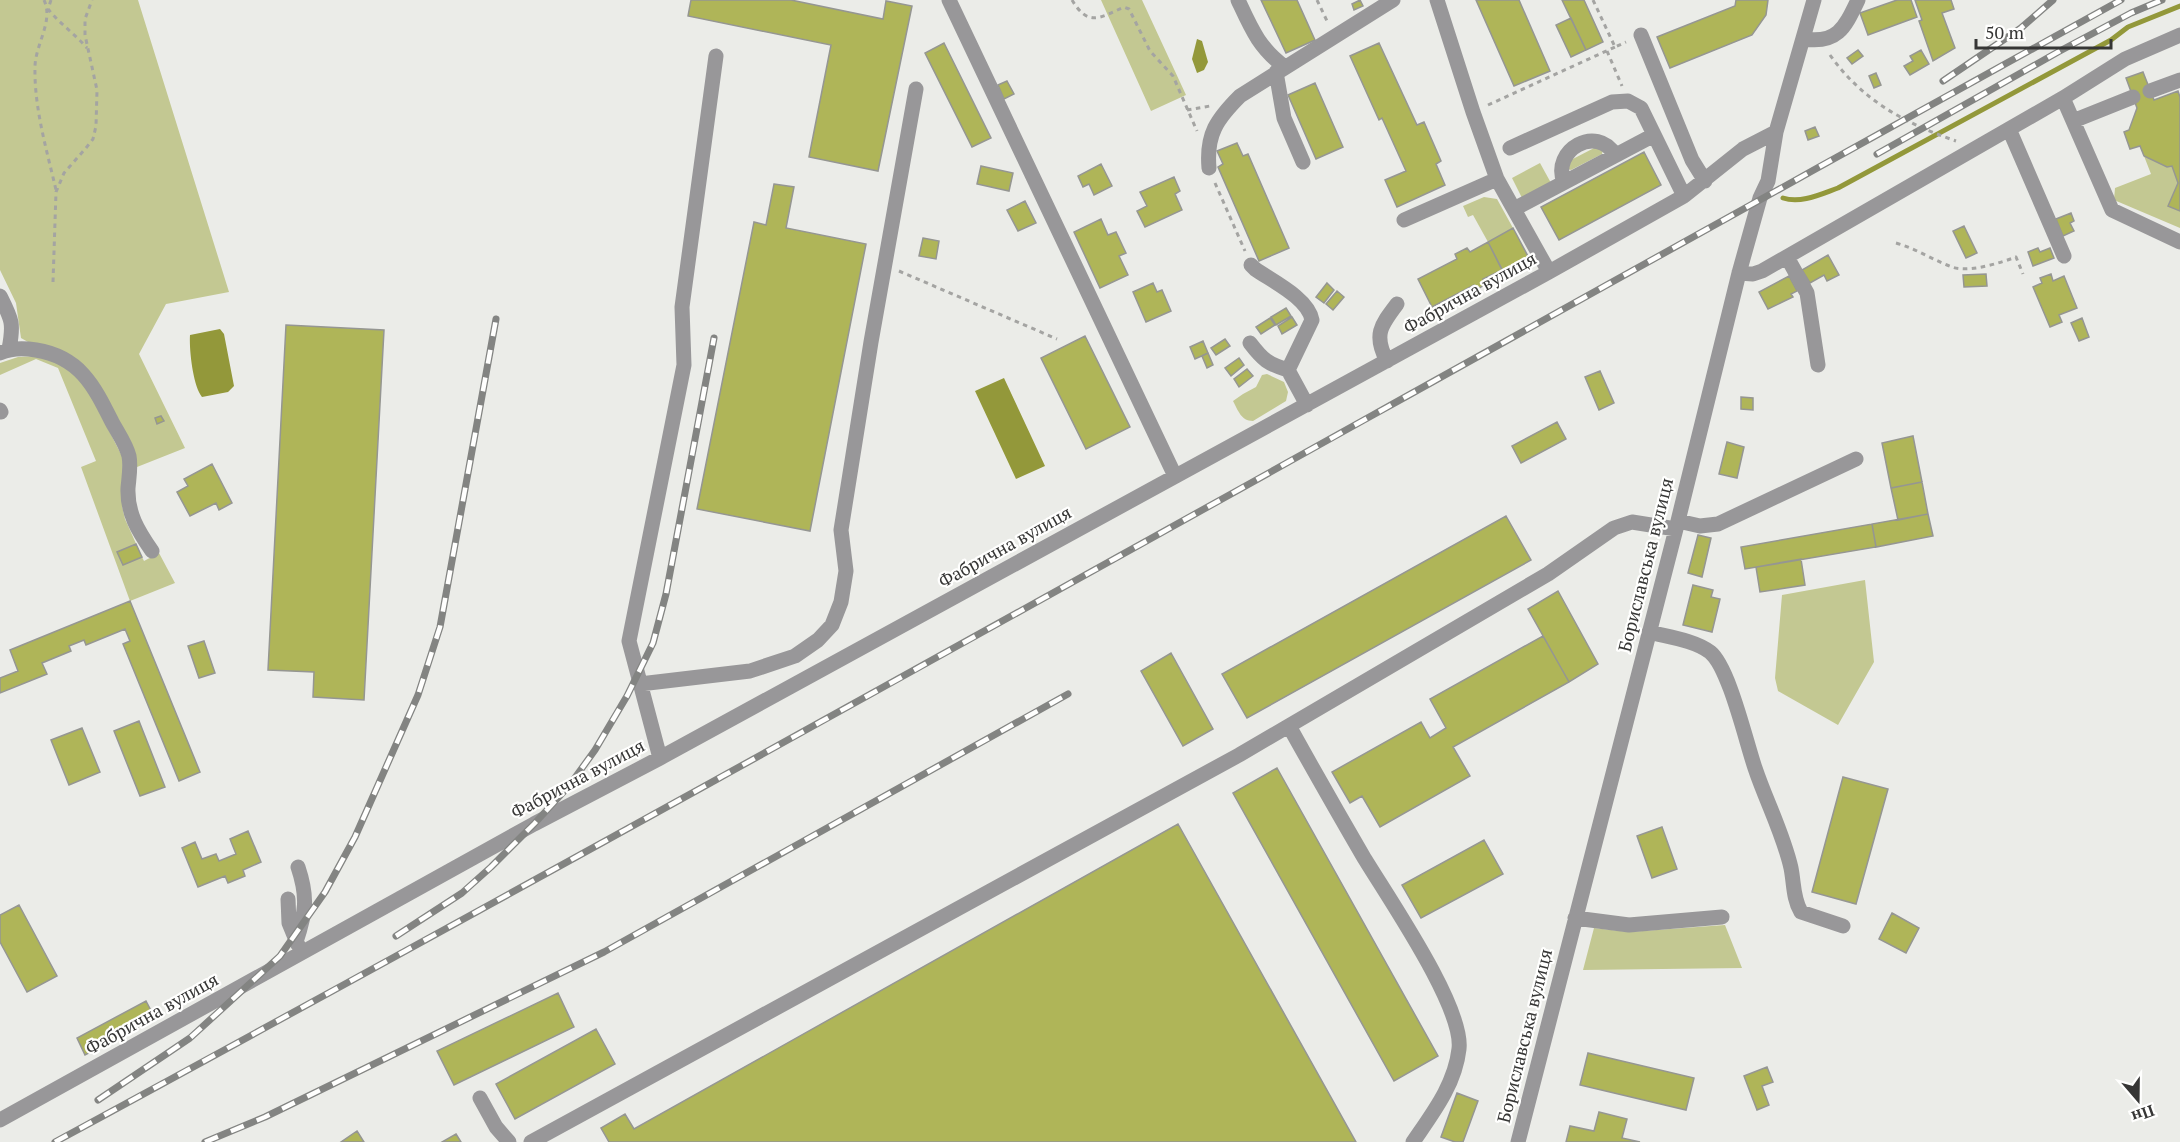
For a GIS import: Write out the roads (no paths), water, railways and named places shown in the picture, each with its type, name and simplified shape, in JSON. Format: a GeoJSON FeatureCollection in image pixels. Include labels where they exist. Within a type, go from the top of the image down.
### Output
{"type":"FeatureCollection","features":[{"type":"Feature","properties":{"kind":"street"},"geometry":{"type":"LineString","coordinates":[[949,0],[1175,476]]}},
{"type":"Feature","properties":{"kind":"street"},"geometry":{"type":"LineString","coordinates":[[1238,0],[1251,29],[1281,70],[1284,118],[1303,162]]}},
{"type":"Feature","properties":{"kind":"street"},"geometry":{"type":"LineString","coordinates":[[1209,168],[1207,152],[1210,137],[1222,114],[1240,96],[1393,0]]}},
{"type":"Feature","properties":{"kind":"street"},"geometry":{"type":"LineString","coordinates":[[1437,0],[1497,179],[1549,272]]}},
{"type":"Feature","properties":{"kind":"street","name":"Бориславська вулиця"},"geometry":{"type":"LineString","coordinates":[[1518,1142],[1677,525],[1739,273],[1760,198],[1768,181],[1776,132],[1814,0]]}},
{"type":"Feature","properties":{"kind":"street"},"geometry":{"type":"LineString","coordinates":[[1804,39],[1820,42],[1842,31],[1858,0]]}},
{"type":"Feature","properties":{"kind":"street"},"geometry":{"type":"LineString","coordinates":[[1641,35],[1692,160],[1705,181]]}},
{"type":"Feature","properties":{"kind":"street"},"geometry":{"type":"LineString","coordinates":[[1739,273],[1752,274],[1762,271],[2063,98],[2125,59],[2180,36]]}},
{"type":"Feature","properties":{"kind":"street"},"geometry":{"type":"LineString","coordinates":[[660,758],[629,641],[684,364],[682,307],[716,56]]}},
{"type":"Feature","properties":{"kind":"street"},"geometry":{"type":"LineString","coordinates":[[2150,91],[2180,80]]}},
{"type":"Feature","properties":{"kind":"street"},"geometry":{"type":"LineString","coordinates":[[640,684],[750,671],[795,656],[818,640],[831,625],[841,602],[846,570],[841,530],[916,89]]}},
{"type":"Feature","properties":{"kind":"street"},"geometry":{"type":"LineString","coordinates":[[2073,121],[2133,97]]}},
{"type":"Feature","properties":{"kind":"street"},"geometry":{"type":"LineString","coordinates":[[2063,98],[2112,210],[2180,242]]}},
{"type":"Feature","properties":{"kind":"street"},"geometry":{"type":"LineString","coordinates":[[1510,148],[1612,102],[1628,101],[1641,108],[1684,196]]}},
{"type":"Feature","properties":{"kind":"street"},"geometry":{"type":"LineString","coordinates":[[2009,129],[2064,256]]}},
{"type":"Feature","properties":{"kind":"street","name":"Фабрична вулиця"},"geometry":{"type":"LineString","coordinates":[[0,1120],[299,947],[660,758],[1549,272],[1684,196],[1743,149],[1776,132]]}},
{"type":"Feature","properties":{"kind":"street"},"geometry":{"type":"LineString","coordinates":[[1514,209],[1654,135]]}},
{"type":"Feature","properties":{"kind":"street"},"geometry":{"type":"LineString","coordinates":[[1564,182],[1562,167],[1564,158],[1577,144],[1596,141],[1605,144],[1615,155]]}},
{"type":"Feature","properties":{"kind":"street"},"geometry":{"type":"LineString","coordinates":[[1404,220],[1497,179]]}},
{"type":"Feature","properties":{"kind":"street"},"geometry":{"type":"LineString","coordinates":[[1787,257],[1807,294],[1818,365]]}},
{"type":"Feature","properties":{"kind":"street"},"geometry":{"type":"LineString","coordinates":[[1251,265],[1302,301],[1310,311],[1312,320],[1288,370]]}},
{"type":"Feature","properties":{"kind":"street"},"geometry":{"type":"LineString","coordinates":[[0,296],[12,319],[12,331],[4,351],[33,350],[60,356],[77,367],[90,383],[128,453],[128,491],[132,517],[138,531],[152,551]]}},
{"type":"Feature","properties":{"kind":"street"},"geometry":{"type":"LineString","coordinates":[[1387,361],[1381,350],[1380,332],[1384,321],[1397,304]]}},
{"type":"Feature","properties":{"kind":"street"},"geometry":{"type":"LineString","coordinates":[[1250,343],[1271,366],[1288,370],[1307,405]]}},
{"type":"Feature","properties":{"kind":"street"},"geometry":{"type":"LineString","coordinates":[[531,1142],[1239,755],[1548,574],[1614,528],[1632,522],[1700,526],[1718,524],[1856,459]]}},
{"type":"Feature","properties":{"kind":"street"},"geometry":{"type":"LineString","coordinates":[[1649,632],[1695,644],[1710,652],[1718,662],[1728,684],[1755,770],[1785,849],[1791,868],[1797,905],[1801,912],[1843,926]]}},
{"type":"Feature","properties":{"kind":"street"},"geometry":{"type":"LineString","coordinates":[[1289,726],[1362,855],[1431,968],[1459,1032],[1459,1049],[1450,1082],[1413,1142]]}},
{"type":"Feature","properties":{"kind":"street"},"geometry":{"type":"LineString","coordinates":[[298,867],[304,886],[306,907],[299,947]]}},
{"type":"Feature","properties":{"kind":"street"},"geometry":{"type":"LineString","coordinates":[[288,899],[289,923],[299,947]]}},
{"type":"Feature","properties":{"kind":"street"},"geometry":{"type":"LineString","coordinates":[[1629,925],[1656,912]]}},
{"type":"Feature","properties":{"kind":"street"},"geometry":{"type":"LineString","coordinates":[[1575,918],[1629,925],[1722,917]]}},
{"type":"Feature","properties":{"kind":"street"},"geometry":{"type":"LineString","coordinates":[[480,1098],[496,1127],[509,1142]]}},
{"type":"Feature","properties":{"kind":"waterway"},"geometry":{"type":"LineString","coordinates":[[1783,198],[1804,199],[1838,188],[2111,40],[2128,27],[2180,6]]}},
{"type":"Feature","properties":{"kind":"railway"},"geometry":{"type":"LineString","coordinates":[[1943,81],[2021,28],[2053,0]]}},
{"type":"Feature","properties":{"kind":"railway"},"geometry":{"type":"LineString","coordinates":[[55,1142],[831,716],[2121,0]]}},
{"type":"Feature","properties":{"kind":"railway"},"geometry":{"type":"LineString","coordinates":[[1877,154],[2058,52],[2131,13],[2162,0]]}},
{"type":"Feature","properties":{"kind":"railway"},"geometry":{"type":"LineString","coordinates":[[98,1100],[190,1038],[280,956],[325,892],[355,837],[418,695],[440,627],[496,319]]}},
{"type":"Feature","properties":{"kind":"railway"},"geometry":{"type":"LineString","coordinates":[[396,936],[462,893],[534,824],[569,786],[595,750],[627,696],[653,643],[666,594],[714,338]]}},
{"type":"Feature","properties":{"kind":"railway"},"geometry":{"type":"LineString","coordinates":[[205,1142],[265,1117],[604,952],[1068,694]]}}]}
